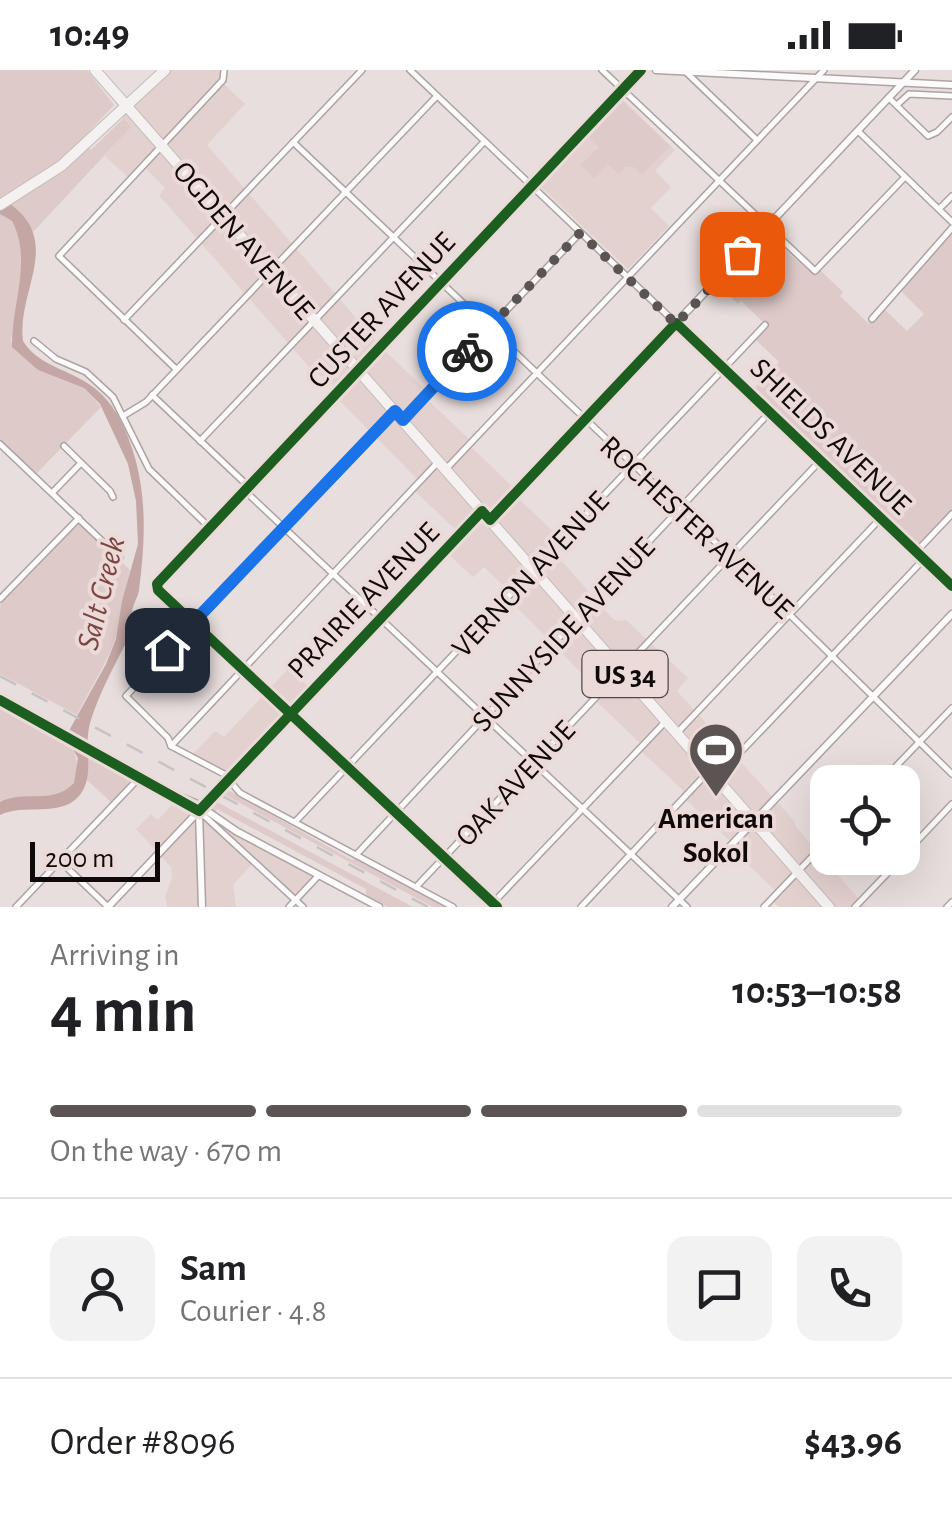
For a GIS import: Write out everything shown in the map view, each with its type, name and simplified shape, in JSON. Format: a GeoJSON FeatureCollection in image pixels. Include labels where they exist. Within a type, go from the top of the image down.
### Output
{"type":"FeatureCollection","features":[{"type":"Feature","properties":{"kind":"main road","name":"OGDEN AVENUE"},"geometry":{"type":"LineString","coordinates":[[95,70],[829,907]]}},
{"type":"Feature","properties":{"kind":"main road"},"geometry":{"type":"LineString","coordinates":[[0,205],[60,166],[165,70]]}},
{"type":"Feature","properties":{"kind":"street"},"geometry":{"type":"LineString","coordinates":[[176,369],[59,256],[223,80],[224,70]]}},
{"type":"Feature","properties":{"kind":"street"},"geometry":{"type":"LineString","coordinates":[[124,320],[362,70]]}},
{"type":"Feature","properties":{"kind":"street","name":"SHIELDS AVENUE"},"geometry":{"type":"LineString","coordinates":[[410,70],[952,586]]}},
{"type":"Feature","properties":{"kind":"street"},"geometry":{"type":"LineString","coordinates":[[602,70],[815,270],[905,177]]}},
{"type":"Feature","properties":{"kind":"street","name":"CUSTER AVENUE"},"geometry":{"type":"LineString","coordinates":[[193,623],[158,590],[157,584],[641,70]]}},
{"type":"Feature","properties":{"kind":"street"},"geometry":{"type":"LineString","coordinates":[[656,70],[952,85]]}},
{"type":"Feature","properties":{"kind":"street"},"geometry":{"type":"LineString","coordinates":[[171,746],[332,574],[536,374],[824,70]]}},
{"type":"Feature","properties":{"kind":"street","name":"PRAIRIE AVENUE"},"geometry":{"type":"LineString","coordinates":[[108,907],[380,619],[584,420],[915,70]]}},
{"type":"Feature","properties":{"kind":"street"},"geometry":{"type":"LineString","coordinates":[[686,72],[757,140]]}},
{"type":"Feature","properties":{"kind":"street"},"geometry":{"type":"LineString","coordinates":[[898,104],[908,94],[952,96]]}},
{"type":"Feature","properties":{"kind":"street"},"geometry":{"type":"LineString","coordinates":[[123,416],[152,395],[437,96]]}},
{"type":"Feature","properties":{"kind":"street"},"geometry":{"type":"LineString","coordinates":[[889,98],[928,136],[952,117]]}},
{"type":"Feature","properties":{"kind":"street"},"geometry":{"type":"LineString","coordinates":[[858,132],[952,225],[872,318]]}},
{"type":"Feature","properties":{"kind":"street"},"geometry":{"type":"LineString","coordinates":[[200,440],[484,141]]}},
{"type":"Feature","properties":{"kind":"street","name":"ROCHESTER AVENUE"},"geometry":{"type":"LineString","coordinates":[[293,142],[680,508],[952,774]]}},
{"type":"Feature","properties":{"kind":"street"},"geometry":{"type":"LineString","coordinates":[[939,209],[952,196]]}},
{"type":"Feature","properties":{"kind":"street"},"geometry":{"type":"LineString","coordinates":[[453,907],[240,792],[226,781],[224,774],[171,746],[168,738],[126,696],[283,528],[488,329],[580,233]]}},
{"type":"Feature","properties":{"kind":"street","name":"VERNON AVENUE"},"geometry":{"type":"LineString","coordinates":[[295,822],[765,325]]}},
{"type":"Feature","properties":{"kind":"street"},"geometry":{"type":"LineString","coordinates":[[34,341],[56,359],[86,372],[112,397],[149,469],[210,528]]}},
{"type":"Feature","properties":{"kind":"street"},"geometry":{"type":"LineString","coordinates":[[152,395],[283,528],[686,907]]}},
{"type":"Feature","properties":{"kind":"street","name":"SUNNYSIDE AVENUE"},"geometry":{"type":"LineString","coordinates":[[356,855],[770,412]]}},
{"type":"Feature","properties":{"kind":"street"},"geometry":{"type":"LineString","coordinates":[[0,445],[120,558]]}},
{"type":"Feature","properties":{"kind":"street"},"geometry":{"type":"LineString","coordinates":[[64,446],[110,490],[112,498]]}},
{"type":"Feature","properties":{"kind":"street","name":"OAK AVENUE"},"geometry":{"type":"LineString","coordinates":[[416,888],[820,460]]}},
{"type":"Feature","properties":{"kind":"street"},"geometry":{"type":"LineString","coordinates":[[52,493],[81,462]]}},
{"type":"Feature","properties":{"kind":"street"},"geometry":{"type":"LineString","coordinates":[[916,552],[952,514]]}},
{"type":"Feature","properties":{"kind":"street"},"geometry":{"type":"LineString","coordinates":[[2,598],[79,518]]}},
{"type":"Feature","properties":{"kind":"street"},"geometry":{"type":"LineString","coordinates":[[677,733],[881,518]]}},
{"type":"Feature","properties":{"kind":"street"},"geometry":{"type":"LineString","coordinates":[[581,907],[832,657],[924,559]]}},
{"type":"Feature","properties":{"kind":"street"},"geometry":{"type":"LineString","coordinates":[[672,907],[952,614]]}},
{"type":"Feature","properties":{"kind":"street"},"geometry":{"type":"LineString","coordinates":[[193,623],[495,905],[666,720]]}},
{"type":"Feature","properties":{"kind":"street"},"geometry":{"type":"LineString","coordinates":[[0,700],[379,907]]}},
{"type":"Feature","properties":{"kind":"street"},"geometry":{"type":"LineString","coordinates":[[898,765],[952,708]]}},
{"type":"Feature","properties":{"kind":"street"},"geometry":{"type":"LineString","coordinates":[[16,907],[138,778]]}},
{"type":"Feature","properties":{"kind":"street"},"geometry":{"type":"LineString","coordinates":[[920,838],[952,804]]}},
{"type":"Feature","properties":{"kind":"street"},"geometry":{"type":"LineString","coordinates":[[201,807],[303,907]]}},
{"type":"Feature","properties":{"kind":"street"},"geometry":{"type":"LineString","coordinates":[[201,807],[202,907]]}},
{"type":"Feature","properties":{"kind":"street"},"geometry":{"type":"LineString","coordinates":[[764,907],[810,859]]}},
{"type":"Feature","properties":{"kind":"street"},"geometry":{"type":"LineString","coordinates":[[60,861],[108,907]]}},
{"type":"Feature","properties":{"kind":"street"},"geometry":{"type":"LineString","coordinates":[[855,907],[885,875]]}},
{"type":"Feature","properties":{"kind":"street"},"geometry":{"type":"LineString","coordinates":[[289,907],[319,876]]}},
{"type":"Feature","properties":{"kind":"shaded area"},"geometry":{"type":"Polygon","coordinates":[[[0,70],[87,70],[114,105],[81,140],[91,150],[123,119],[131,127],[32,233],[20,212],[0,197],[0,70]]]}},
{"type":"Feature","properties":{"kind":"shaded area"},"geometry":{"type":"Polygon","coordinates":[[[166,70],[224,70],[222,82],[245,104],[207,145],[381,347],[428,392],[425,397],[562,540],[553,551],[612,618],[626,620],[688,678],[677,691],[810,843],[810,875],[838,875],[866,907],[779,907],[771,900],[777,892],[729,847],[732,843],[684,798],[687,794],[594,699],[600,692],[508,598],[511,593],[484,567],[473,577],[445,551],[460,534],[413,489],[419,481],[332,393],[336,387],[309,367],[159,196],[165,188],[143,166],[130,179],[105,156],[130,127],[119,115],[166,70]]]}},
{"type":"Feature","properties":{"kind":"shaded area"},"geometry":{"type":"Polygon","coordinates":[[[623,100],[675,150],[655,171],[671,187],[651,208],[669,226],[628,269],[541,187],[623,100]]]}},
{"type":"Feature","properties":{"kind":"shaded area"},"geometry":{"type":"Polygon","coordinates":[[[623,102],[670,146],[642,175],[634,167],[625,167],[619,174],[608,164],[594,178],[581,165],[599,147],[589,137],[623,102]]]}},
{"type":"Feature","properties":{"kind":"shaded area","name":"Salt Creek"},"geometry":{"type":"Polygon","coordinates":[[[0,197],[21,213],[32,229],[36,247],[23,341],[43,360],[94,388],[117,414],[135,457],[144,522],[139,590],[130,634],[90,723],[84,788],[62,807],[0,815],[0,802],[9,798],[57,794],[74,783],[78,758],[69,743],[70,729],[116,639],[138,544],[136,501],[128,464],[100,404],[84,388],[38,370],[12,347],[21,252],[12,221],[0,214],[0,197]]]}},
{"type":"Feature","properties":{"kind":"shaded area"},"geometry":{"type":"Polygon","coordinates":[[[0,214],[12,221],[21,253],[22,276],[11,342],[38,370],[84,388],[101,407],[36,474],[0,440],[0,214]]]}},
{"type":"Feature","properties":{"kind":"shaded area"},"geometry":{"type":"Polygon","coordinates":[[[952,232],[952,510],[914,545],[752,391],[779,362],[756,340],[767,326],[718,285],[767,234],[809,271],[821,271],[868,323],[883,308],[907,331],[924,314],[900,290],[952,232]]]}},
{"type":"Feature","properties":{"kind":"shaded area"},"geometry":{"type":"Polygon","coordinates":[[[81,523],[130,570],[117,634],[77,715],[0,674],[0,609],[1,603],[81,523]]]}},
{"type":"Feature","properties":{"kind":"shaded area"},"geometry":{"type":"Polygon","coordinates":[[[289,668],[311,689],[229,776],[192,755],[215,731],[224,737],[289,668]]]}},
{"type":"Feature","properties":{"kind":"shaded area"},"geometry":{"type":"Polygon","coordinates":[[[0,703],[50,728],[70,746],[77,769],[75,781],[68,789],[54,795],[0,802],[0,703]]]}},
{"type":"Feature","properties":{"kind":"shaded area"},"geometry":{"type":"Polygon","coordinates":[[[86,749],[95,759],[131,779],[112,803],[87,780],[86,749]]]}},
{"type":"Feature","properties":{"kind":"shaded area"},"geometry":{"type":"Polygon","coordinates":[[[228,790],[352,860],[356,858],[449,907],[433,907],[223,794],[228,790]]]}},
{"type":"Feature","properties":{"kind":"shaded area"},"geometry":{"type":"Polygon","coordinates":[[[177,799],[318,875],[294,900],[253,863],[233,885],[236,907],[167,907],[165,896],[172,878],[171,867],[136,829],[151,814],[158,820],[177,799]]]}},
{"type":"Feature","properties":{"kind":"shaded area"},"geometry":{"type":"Polygon","coordinates":[[[217,802],[413,907],[388,907],[367,897],[366,889],[217,809],[214,814],[211,812],[217,802]]]}},
{"type":"Feature","properties":{"kind":"railway"},"geometry":{"type":"LineString","coordinates":[[0,676],[428,907]]}},
{"type":"Feature","properties":{"kind":"cycle path"},"geometry":{"type":"LineString","coordinates":[[497,907],[158,590],[157,584],[641,70]]}},
{"type":"Feature","properties":{"kind":"cycle path"},"geometry":{"type":"LineString","coordinates":[[0,700],[199,811],[482,511],[490,520],[676,323],[952,586]]}},
{"type":"Feature","properties":{"kind":"way so far"},"geometry":{"type":"LineString","coordinates":[[467,351],[580,233],[676,324],[742,254]]}},
{"type":"Feature","properties":{"kind":"place","name":"American Sokol"},"geometry":{"type":"Point","coordinates":[716,799]}},
{"type":"Feature","properties":{"kind":"route"},"geometry":{"type":"LineString","coordinates":[[167,650],[395,411],[403,420],[467,351]]}}]}
